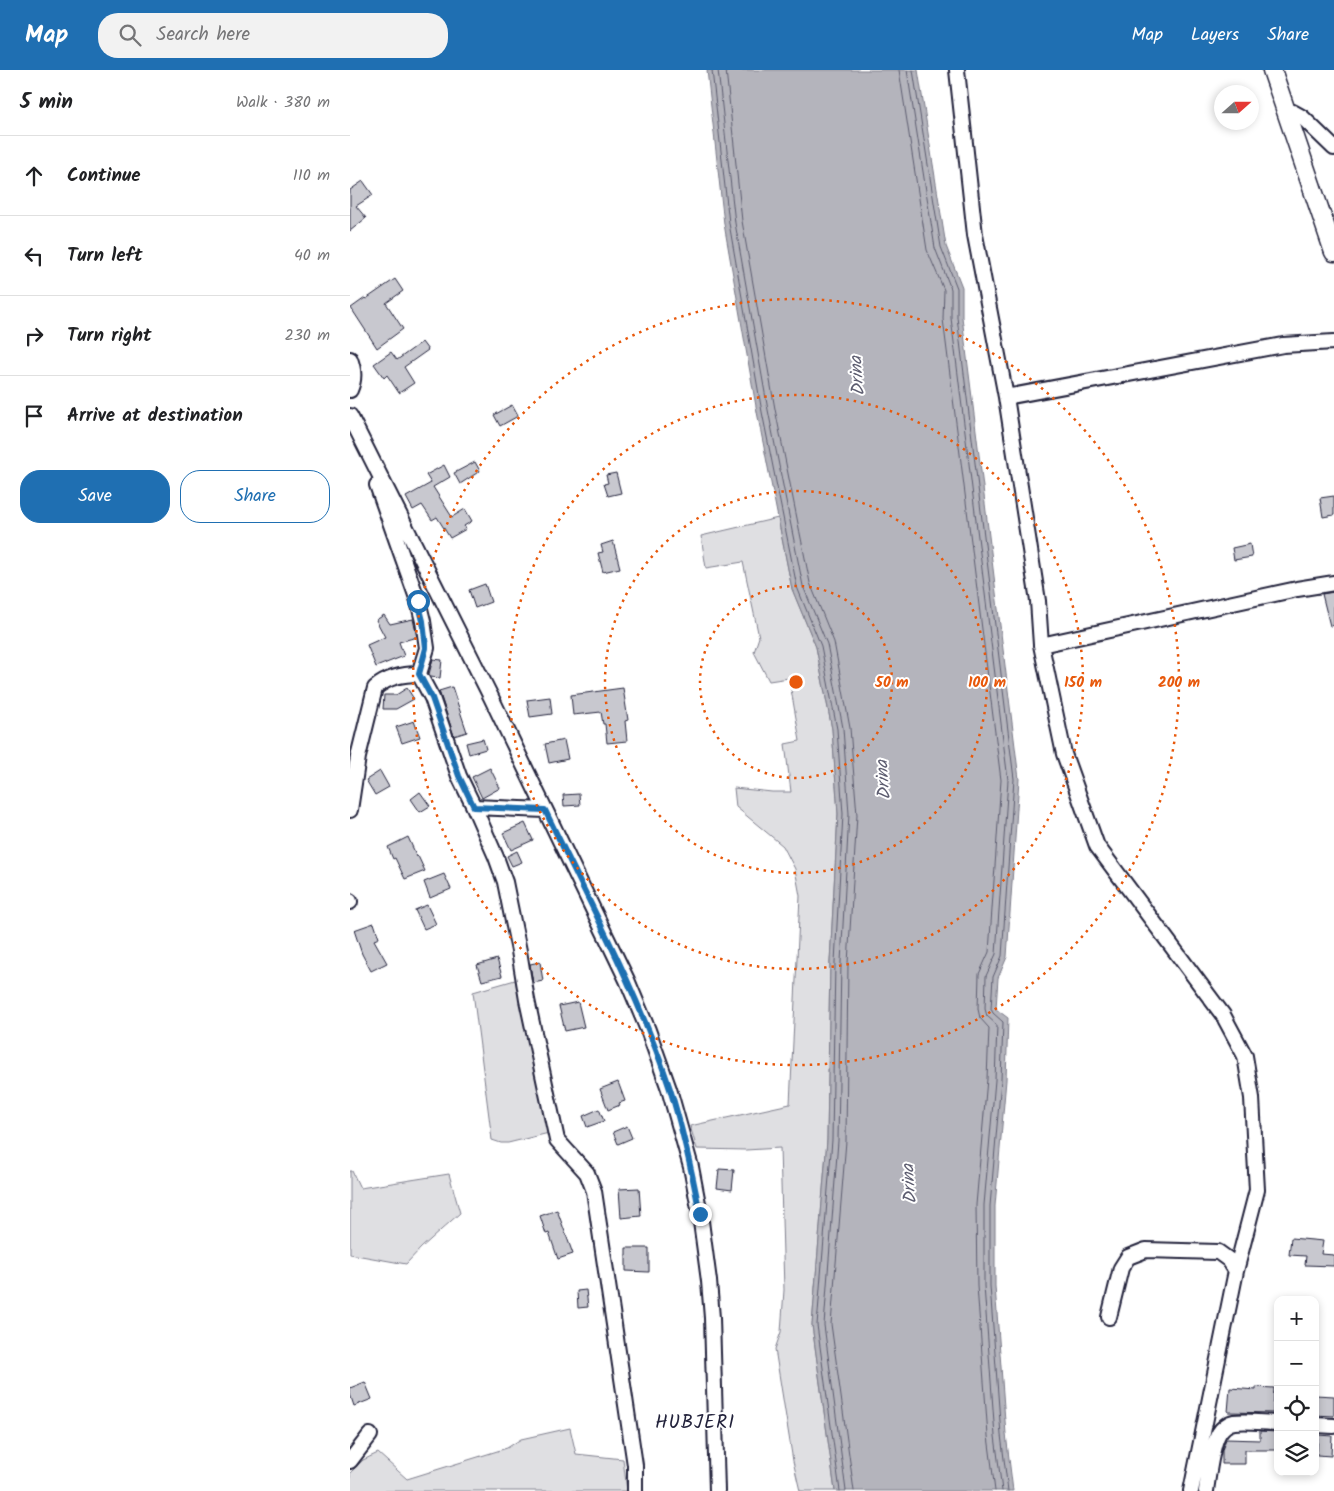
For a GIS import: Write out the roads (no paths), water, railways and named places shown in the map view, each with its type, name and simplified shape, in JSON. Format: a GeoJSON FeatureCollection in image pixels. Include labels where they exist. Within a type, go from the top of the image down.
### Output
{"type":"FeatureCollection","features":[{"type":"Feature","properties":{"kind":"main road"},"geometry":{"type":"LineString","coordinates":[[1272,70],[1334,252]]}},
{"type":"Feature","properties":{"kind":"street"},"geometry":{"type":"LineString","coordinates":[[957,70],[975,235],[1006,397],[1038,601],[1041,645],[1064,754],[1096,846],[1223,1015],[1245,1056],[1252,1098],[1257,1190],[1236,1271],[1191,1491]]}},
{"type":"Feature","properties":{"kind":"street"},"geometry":{"type":"LineString","coordinates":[[1287,113],[1293,112],[1302,117],[1334,148]]}},
{"type":"Feature","properties":{"kind":"street"},"geometry":{"type":"LineString","coordinates":[[1006,397],[1283,345],[1334,342]]}},
{"type":"Feature","properties":{"kind":"street"},"geometry":{"type":"LineString","coordinates":[[350,359],[354,378],[350,390]]}},
{"type":"Feature","properties":{"kind":"street"},"geometry":{"type":"LineString","coordinates":[[350,416],[491,697],[627,980],[669,1089],[684,1139],[700,1214],[710,1299],[717,1491]]}},
{"type":"Feature","properties":{"kind":"street"},"geometry":{"type":"LineString","coordinates":[[380,475],[377,486],[418,601],[423,621],[426,648],[419,674],[432,698],[459,776],[505,882],[527,1000],[557,1140],[587,1172],[594,1191],[635,1465],[634,1491]]}},
{"type":"Feature","properties":{"kind":"street"},"geometry":{"type":"LineString","coordinates":[[1041,645],[1297,589],[1334,583]]}},
{"type":"Feature","properties":{"kind":"street"},"geometry":{"type":"LineString","coordinates":[[350,810],[358,757],[375,688],[383,681],[402,674],[419,674]]}},
{"type":"Feature","properties":{"kind":"street"},"geometry":{"type":"LineString","coordinates":[[474,807],[545,810]]}},
{"type":"Feature","properties":{"kind":"street"},"geometry":{"type":"LineString","coordinates":[[1109,1317],[1121,1268],[1128,1257],[1146,1250],[1218,1252],[1229,1260],[1236,1271]]}},
{"type":"Feature","properties":{"kind":"street"},"geometry":{"type":"LineString","coordinates":[[1206,1491],[1215,1441],[1223,1428],[1232,1422],[1274,1424]]}},
{"type":"Feature","properties":{"kind":"street"},"geometry":{"type":"LineString","coordinates":[[1319,1425],[1334,1426]]}},
{"type":"Feature","properties":{"kind":"street"},"geometry":{"type":"LineString","coordinates":[[350,1461],[370,1435]]}},
{"type":"Feature","properties":{"kind":"water","name":"Drina"},"geometry":{"type":"Polygon","coordinates":[[[707,70],[918,70],[946,246],[962,287],[962,317],[1019,779],[1007,957],[998,978],[996,1009],[1008,1018],[1006,1080],[995,1206],[995,1286],[1006,1434],[1013,1491],[835,1491],[812,1325],[827,1140],[830,962],[838,814],[832,729],[816,647],[792,589],[757,412],[724,224],[707,70]]]}},
{"type":"Feature","properties":{"kind":"district","name":"HUBJERI"},"geometry":{"type":"Point","coordinates":[695,1423]}}]}
